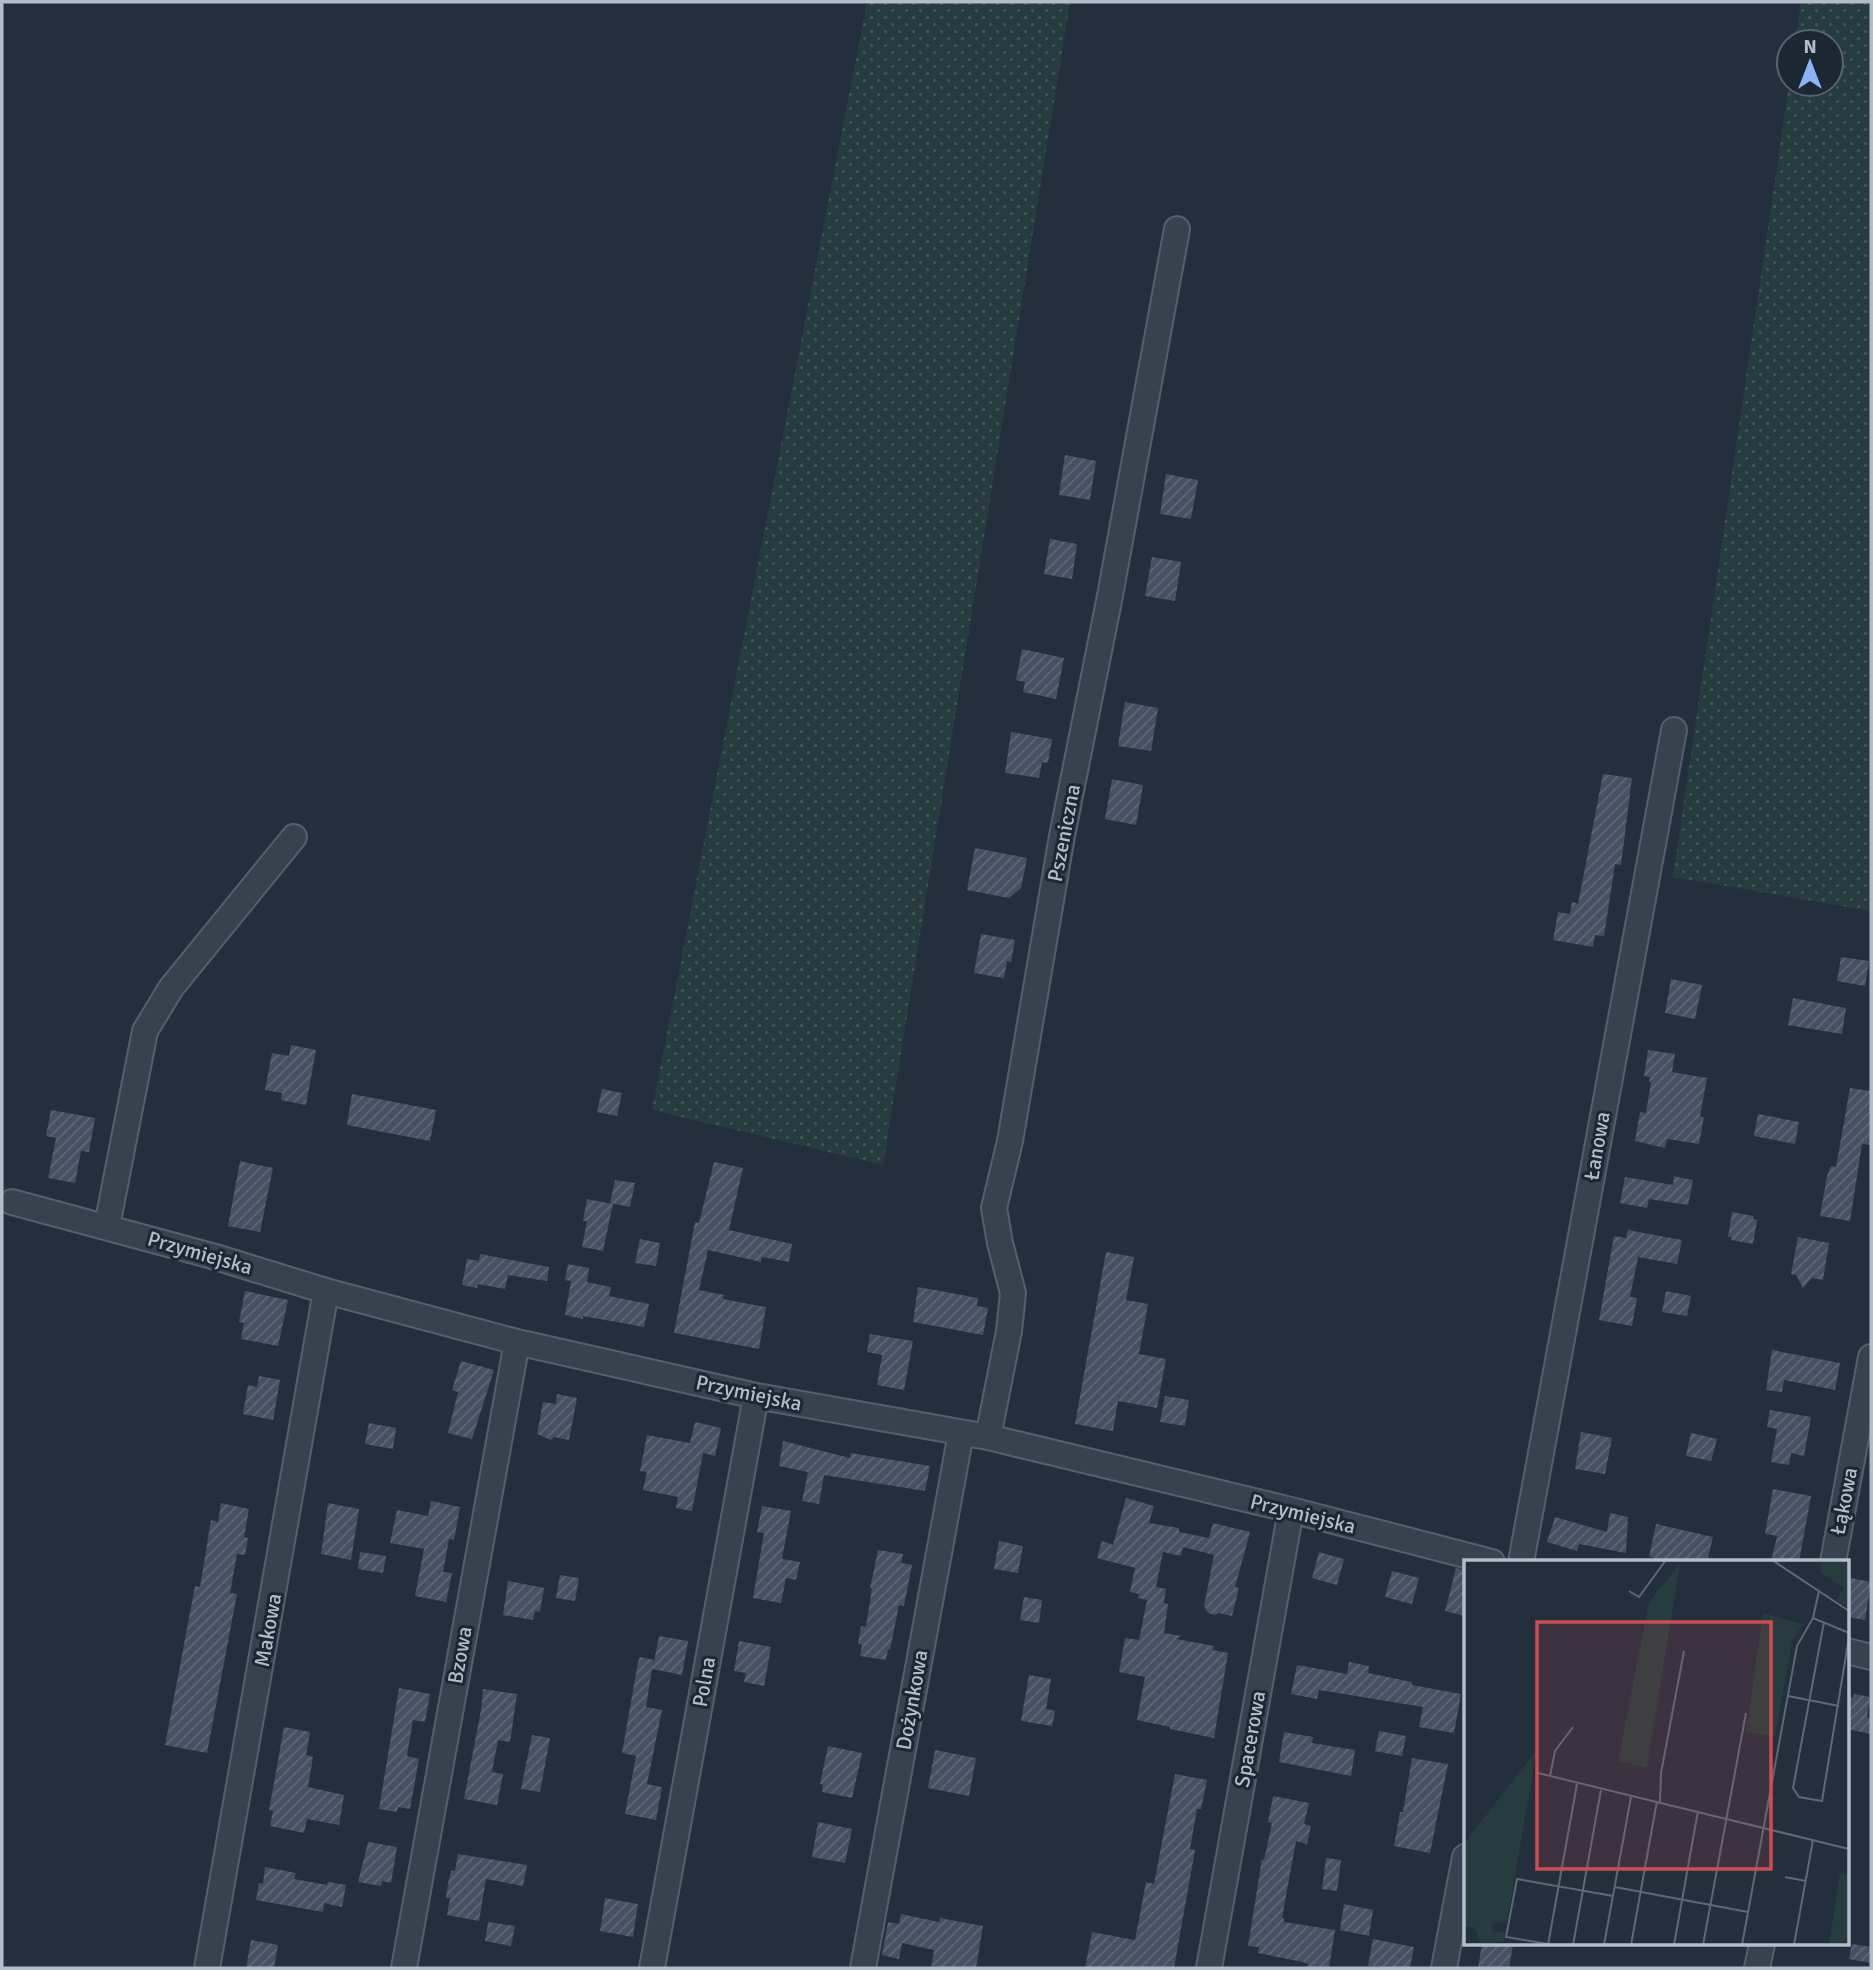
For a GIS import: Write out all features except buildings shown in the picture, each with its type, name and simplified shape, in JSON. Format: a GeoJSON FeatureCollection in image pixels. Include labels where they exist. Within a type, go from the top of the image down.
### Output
{"type":"FeatureCollection","features":[{"type":"Feature","properties":{"kind":"street","name":"Pszeniczna"},"geometry":{"type":"LineString","coordinates":[[988,1437],[1009,1331],[1013,1293],[994,1208],[1010,1141],[1062,836],[1109,601],[1177,229]]}},
{"type":"Feature","properties":{"kind":"street","name":"Łanowa"},"geometry":{"type":"LineString","coordinates":[[1521,1560],[1674,730]]}},
{"type":"Feature","properties":{"kind":"street"},"geometry":{"type":"LineString","coordinates":[[107,1226],[145,1031],[171,988],[294,837]]}},
{"type":"Feature","properties":{"kind":"street","name":"Przymiejska"},"geometry":{"type":"LineString","coordinates":[[12,1202],[107,1226],[326,1292],[517,1342],[756,1396],[988,1437],[1484,1560]]}},
{"type":"Feature","properties":{"kind":"street","name":"Makowa"},"geometry":{"type":"LineString","coordinates":[[207,1968],[326,1292]]}},
{"type":"Feature","properties":{"kind":"street","name":"Bzowa"},"geometry":{"type":"LineString","coordinates":[[404,1968],[517,1342]]}},
{"type":"Feature","properties":{"kind":"street","name":"Łąkowa"},"geometry":{"type":"LineString","coordinates":[[1833,1560],[1871,1357]]}},
{"type":"Feature","properties":{"kind":"street","name":"Polna"},"geometry":{"type":"LineString","coordinates":[[652,1968],[756,1396]]}},
{"type":"Feature","properties":{"kind":"street","name":"Dożynkowa"},"geometry":{"type":"LineString","coordinates":[[863,1968],[961,1433]]}},
{"type":"Feature","properties":{"kind":"street","name":"Spacerowa"},"geometry":{"type":"LineString","coordinates":[[1209,1968],[1291,1510]]}},
{"type":"Feature","properties":{"kind":"street"},"geometry":{"type":"LineString","coordinates":[[1848,1651],[1871,1657]]}},
{"type":"Feature","properties":{"kind":"street"},"geometry":{"type":"LineString","coordinates":[[1444,1968],[1464,1862]]}},
{"type":"Feature","properties":{"kind":"street"},"geometry":{"type":"LineString","coordinates":[[1757,1968],[1762,1946]]}},
{"type":"Feature","properties":{"kind":"green space"},"geometry":{"type":"Polygon","coordinates":[[[867,2],[1070,2],[883,1165],[652,1110],[867,2]]]}},
{"type":"Feature","properties":{"kind":"green space"},"geometry":{"type":"Polygon","coordinates":[[[1801,2],[1871,2],[1871,911],[1673,877],[1787,98],[1845,98],[1845,28],[1797,28],[1801,2]]]}}]}
